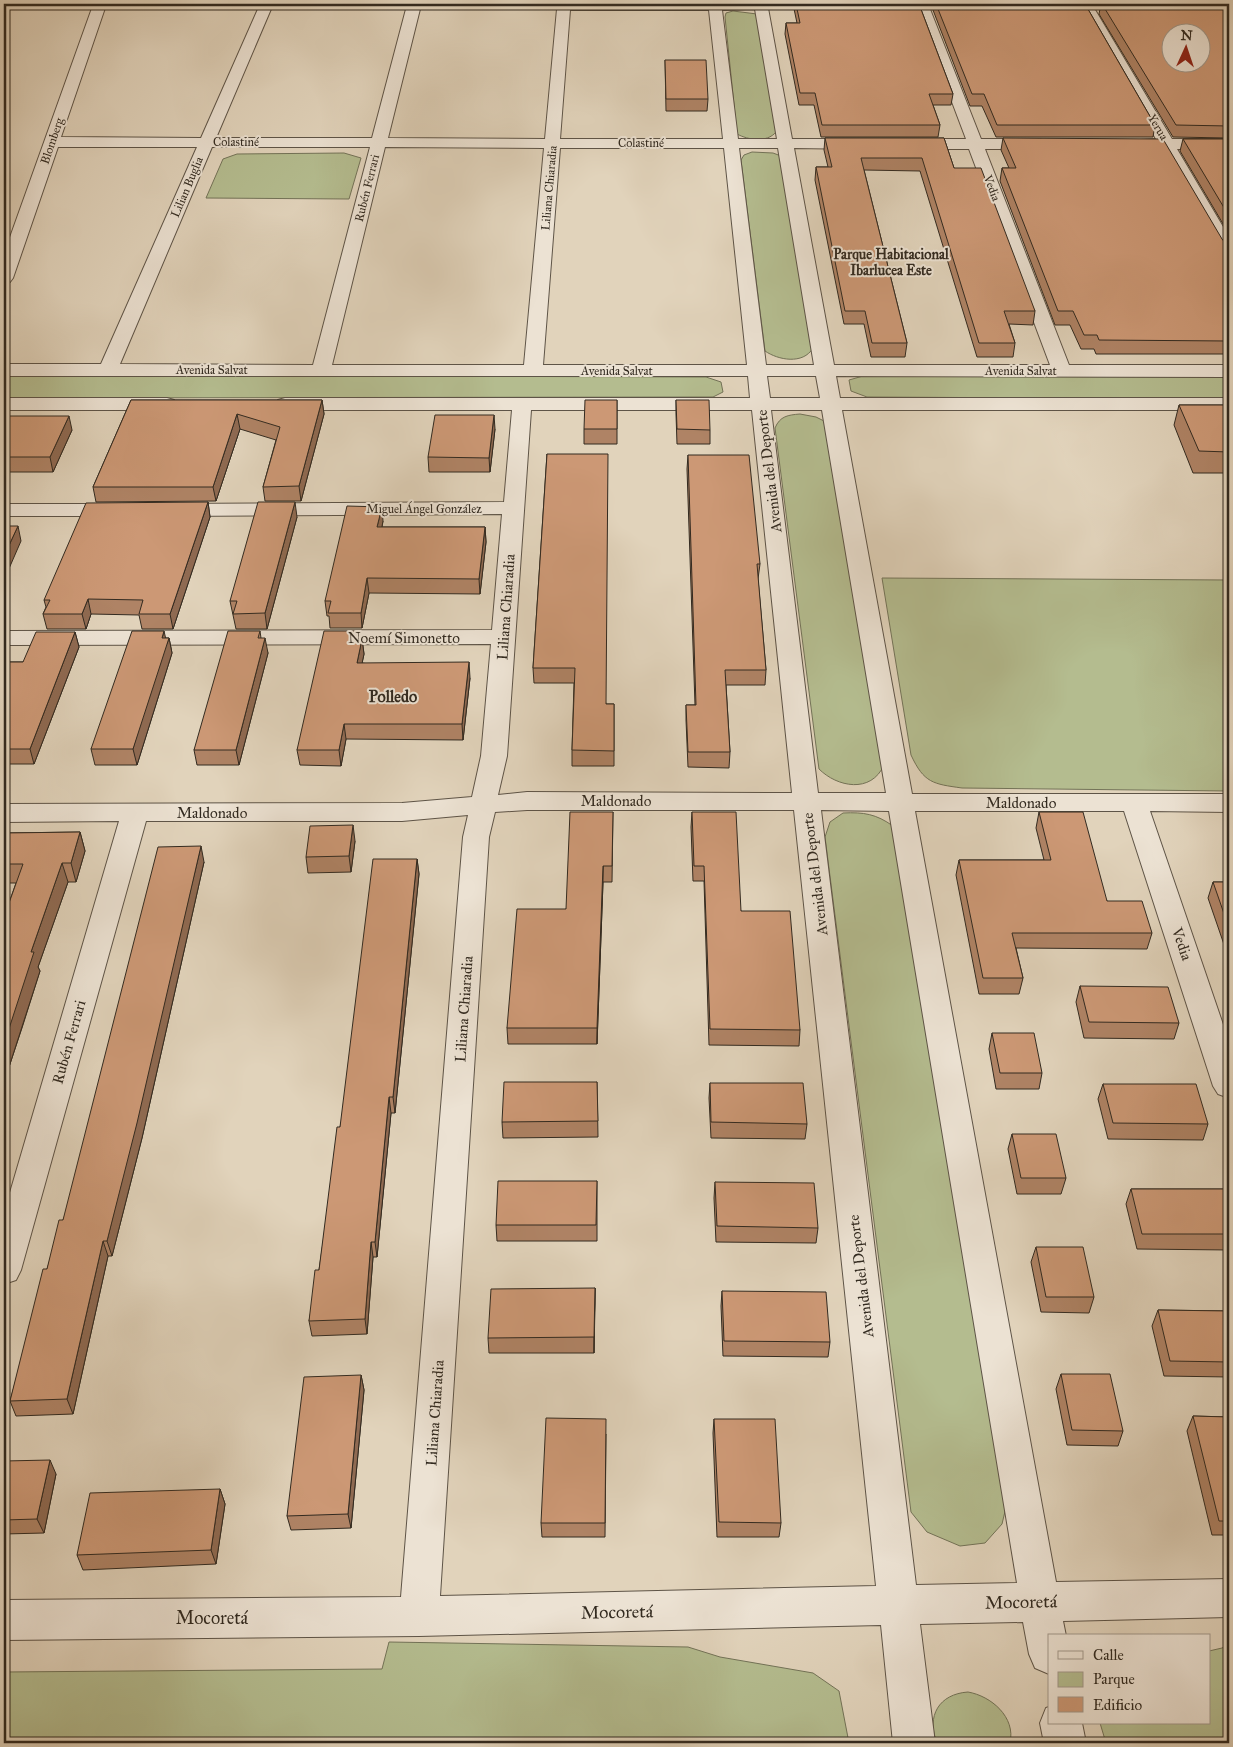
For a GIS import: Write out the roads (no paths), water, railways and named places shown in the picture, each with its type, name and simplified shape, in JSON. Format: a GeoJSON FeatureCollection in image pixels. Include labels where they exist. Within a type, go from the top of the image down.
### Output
{"type":"FeatureCollection","features":[{"type":"Feature","properties":{"kind":"street"},"geometry":{"type":"LineString","coordinates":[[4,4],[564,6],[784,4]]}},
{"type":"Feature","properties":{"kind":"street","name":"Blomberg"},"geometry":{"type":"LineString","coordinates":[[4,278],[100,4]]}},
{"type":"Feature","properties":{"kind":"street"},"geometry":{"type":"LineString","coordinates":[[761,4],[1048,1648]]}},
{"type":"Feature","properties":{"kind":"street"},"geometry":{"type":"LineString","coordinates":[[908,4],[932,4]]}},
{"type":"Feature","properties":{"kind":"street","name":"Vedia"},"geometry":{"type":"LineString","coordinates":[[922,4],[1062,371]]}},
{"type":"Feature","properties":{"kind":"street"},"geometry":{"type":"LineString","coordinates":[[1037,4],[1152,5]]}},
{"type":"Feature","properties":{"kind":"street","name":"Yerua"},"geometry":{"type":"LineString","coordinates":[[1085,4],[1229,251]]}},
{"type":"Feature","properties":{"kind":"street","name":"Lilian Buglia"},"geometry":{"type":"LineString","coordinates":[[108,370],[266,5]]}},
{"type":"Feature","properties":{"kind":"street","name":"Rubén Ferrari"},"geometry":{"type":"LineString","coordinates":[[321,370],[414,5]]}},
{"type":"Feature","properties":{"kind":"street","name":"Avenida del Deporte"},"geometry":{"type":"LineString","coordinates":[[716,5],[914,1743]]}},
{"type":"Feature","properties":{"kind":"street","name":"Liliana Chiaradia"},"geometry":{"type":"LineString","coordinates":[[534,371],[564,6]]}},
{"type":"Feature","properties":{"kind":"street","name":"Colastiné"},"geometry":{"type":"LineString","coordinates":[[52,142],[1052,144]]}},
{"type":"Feature","properties":{"kind":"street"},"geometry":{"type":"LineString","coordinates":[[1110,144],[1229,144]]}},
{"type":"Feature","properties":{"kind":"street","name":"Avenida Salvat"},"geometry":{"type":"LineString","coordinates":[[4,370],[1229,372]]}},
{"type":"Feature","properties":{"kind":"street"},"geometry":{"type":"LineString","coordinates":[[4,404],[183,404]]}},
{"type":"Feature","properties":{"kind":"street"},"geometry":{"type":"LineString","coordinates":[[263,404],[1229,404]]}},
{"type":"Feature","properties":{"kind":"street","name":"Liliana Chiaradia"},"geometry":{"type":"LineString","coordinates":[[420,1616],[476,837],[494,756],[522,404]]}},
{"type":"Feature","properties":{"kind":"street","name":"Miguel Ángel González"},"geometry":{"type":"LineString","coordinates":[[4,510],[514,508]]}},
{"type":"Feature","properties":{"kind":"street","name":"Noemí Simonetto"},"geometry":{"type":"LineString","coordinates":[[4,638],[504,638]]}},
{"type":"Feature","properties":{"kind":"street","name":"Maldonado"},"geometry":{"type":"LineString","coordinates":[[4,813],[402,812],[527,801],[1229,803]]}},
{"type":"Feature","properties":{"kind":"street","name":"Vedia"},"geometry":{"type":"LineString","coordinates":[[1134,803],[1229,1086]]}},
{"type":"Feature","properties":{"kind":"street","name":"Rubén Ferrari"},"geometry":{"type":"LineString","coordinates":[[4,1270],[134,813]]}},
{"type":"Feature","properties":{"kind":"street","name":"Mocoretá"},"geometry":{"type":"LineString","coordinates":[[4,1620],[420,1616],[1229,1598]]}},
{"type":"Feature","properties":{"kind":"street"},"geometry":{"type":"LineString","coordinates":[[1061,1724],[1065,1743]]}},
{"type":"Feature","properties":{"kind":"district","name":"Parque Habitacional Ibarlucea Este"},"geometry":{"type":"Point","coordinates":[891,262]}},
{"type":"Feature","properties":{"kind":"district","name":"Polledo"},"geometry":{"type":"Point","coordinates":[393,696]}}]}
